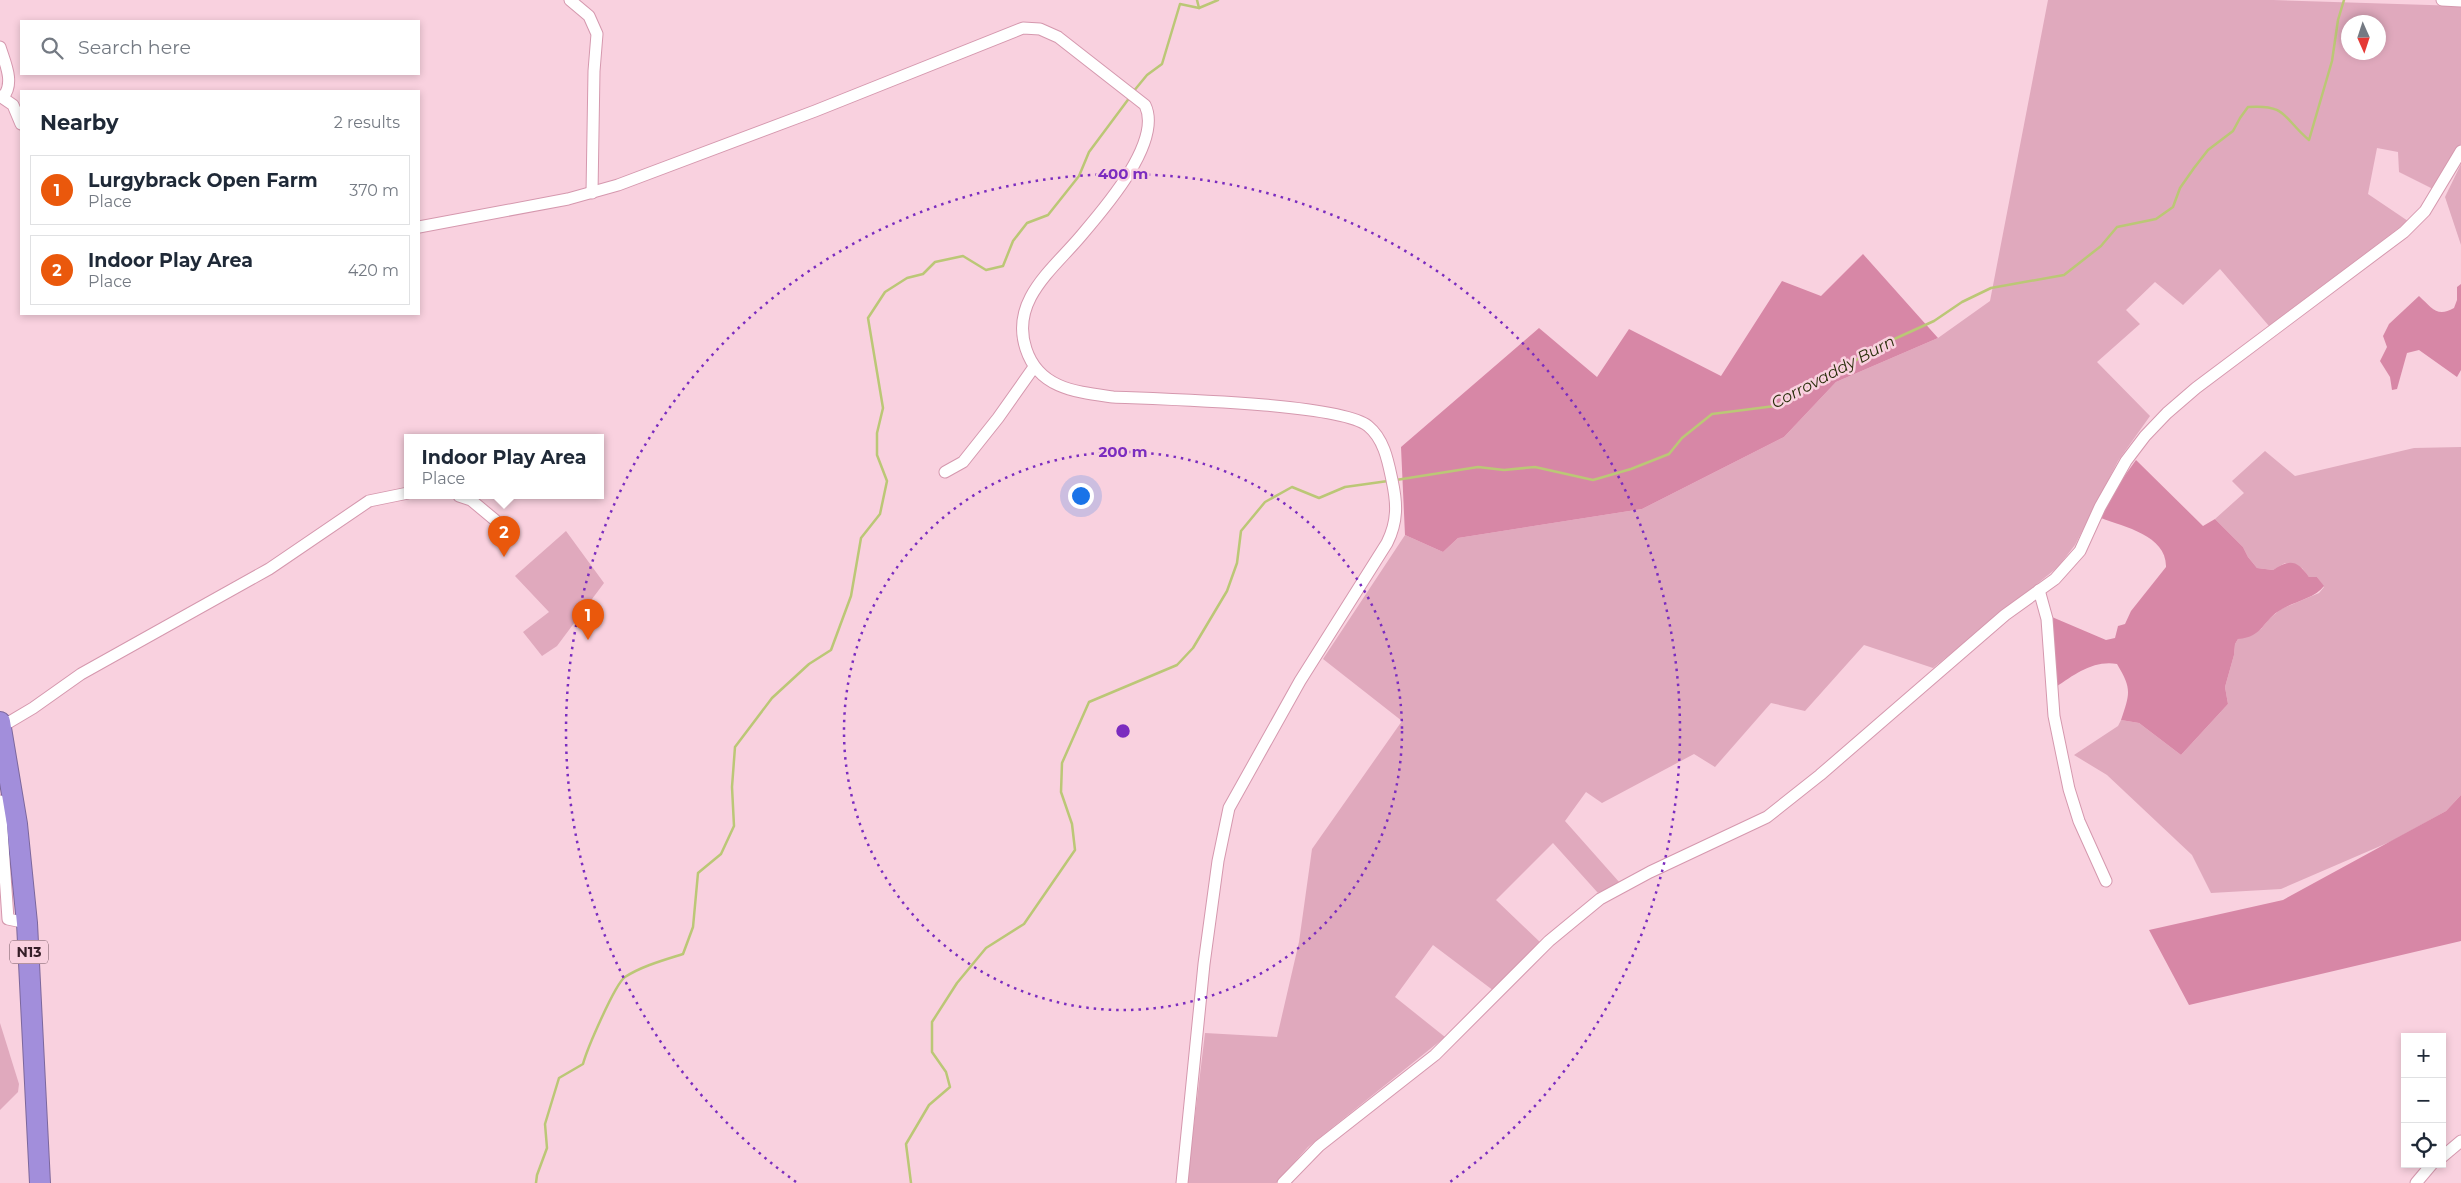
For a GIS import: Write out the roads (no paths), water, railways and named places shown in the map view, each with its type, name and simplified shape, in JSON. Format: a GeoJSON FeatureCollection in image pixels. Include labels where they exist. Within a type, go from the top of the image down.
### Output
{"type":"FeatureCollection","features":[{"type":"Feature","properties":{"kind":"highway","name":"N13"},"geometry":{"type":"LineString","coordinates":[[0,724],[18,824],[27,922],[40,1183]]}},
{"type":"Feature","properties":{"kind":"street"},"geometry":{"type":"LineString","coordinates":[[570,0],[589,16],[598,34],[594,71],[592,193]]}},
{"type":"Feature","properties":{"kind":"street"},"geometry":{"type":"LineString","coordinates":[[2442,0],[2461,1]]}},
{"type":"Feature","properties":{"kind":"street"},"geometry":{"type":"LineString","coordinates":[[420,227],[592,193],[674,165],[807,114],[1016,29],[1040,29],[1058,37],[1142,102],[1150,113],[1150,122],[1144,145],[1136,162],[1097,217],[1035,287],[1027,304],[1022,328],[1023,341],[1034,367],[1042,377],[1052,383],[1083,393],[1113,397],[1310,410],[1356,420],[1368,426],[1377,437],[1390,469],[1394,488],[1396,519],[1387,543],[1300,681],[1229,808],[1218,861],[1204,964],[1182,1183]]}},
{"type":"Feature","properties":{"kind":"street"},"geometry":{"type":"LineString","coordinates":[[0,47],[9,82],[7,93],[2,97],[13,105],[20,122]]}},
{"type":"Feature","properties":{"kind":"street"},"geometry":{"type":"LineString","coordinates":[[1283,1183],[1319,1146],[1435,1055],[1549,941],[1600,899],[1650,872],[1767,817],[1812,781],[1998,621],[2055,579],[2080,551],[2112,485],[2126,461],[2147,434],[2196,388],[2404,232],[2425,211],[2461,151]]}},
{"type":"Feature","properties":{"kind":"street"},"geometry":{"type":"LineString","coordinates":[[945,472],[963,462],[998,418],[1034,367]]}},
{"type":"Feature","properties":{"kind":"street"},"geometry":{"type":"LineString","coordinates":[[0,724],[33,708],[81,674],[269,568],[369,501],[404,494]]}},
{"type":"Feature","properties":{"kind":"street"},"geometry":{"type":"LineString","coordinates":[[469,499],[496,520]]}},
{"type":"Feature","properties":{"kind":"street"},"geometry":{"type":"LineString","coordinates":[[2040,590],[2047,619],[2054,716],[2069,790],[2079,821],[2106,881]]}},
{"type":"Feature","properties":{"kind":"street"},"geometry":{"type":"LineString","coordinates":[[0,801],[8,919],[27,922]]}},
{"type":"Feature","properties":{"kind":"street"},"geometry":{"type":"LineString","coordinates":[[2446,1154],[2461,1141]]}},
{"type":"Feature","properties":{"kind":"street"},"geometry":{"type":"LineString","coordinates":[[2416,1183],[2429,1168]]}},
{"type":"Feature","properties":{"kind":"waterway"},"geometry":{"type":"LineString","coordinates":[[1197,0],[1199,8]]}},
{"type":"Feature","properties":{"kind":"waterway"},"geometry":{"type":"LineString","coordinates":[[1133,92],[1147,75],[1162,64],[1180,4],[1199,8],[1218,0]]}},
{"type":"Feature","properties":{"kind":"waterway","name":"Corrovaddy Burn"},"geometry":{"type":"LineString","coordinates":[[1396,480],[1478,467],[1504,470],[1535,467],[1593,480],[1631,469],[1669,454],[1682,438],[1712,414],[1775,406],[1847,367],[1868,351],[1934,321],[1962,302],[1991,288],[2064,275],[2101,246],[2117,227],[2156,219],[2173,207],[2180,188],[2194,168],[2208,150],[2233,131],[2248,107],[2278,110],[2309,140],[2332,61],[2338,20],[2344,0]]}},
{"type":"Feature","properties":{"kind":"waterway"},"geometry":{"type":"LineString","coordinates":[[536,1183],[547,1148],[545,1124],[559,1078],[583,1064],[602,1018],[620,982],[625,977],[639,970],[683,954],[693,927],[698,873],[721,854],[734,826],[732,787],[735,747],[772,698],[809,664],[831,650],[851,596],[861,538],[880,514],[887,481],[877,455],[877,433],[883,408],[868,318],[885,292],[907,278],[923,274],[935,262],[963,256],[986,270],[1003,266],[1013,241],[1027,223],[1048,215],[1079,176],[1089,152],[1130,97]]}},
{"type":"Feature","properties":{"kind":"waterway"},"geometry":{"type":"LineString","coordinates":[[911,1183],[906,1144],[929,1105],[950,1087],[946,1072],[932,1052],[932,1022],[957,983],[986,948],[1024,924],[1075,850],[1072,824],[1061,792],[1062,763],[1089,702],[1177,665],[1193,648],[1227,591],[1237,563],[1241,531],[1265,502],[1292,487],[1319,498],[1345,487],[1388,481]]}},
{"type":"Feature","properties":{"kind":"place","name":"Indoor Play Area"},"geometry":{"type":"Point","coordinates":[504,557]}},
{"type":"Feature","properties":{"kind":"place","name":"Lurgybrack Open Farm"},"geometry":{"type":"Point","coordinates":[588,640]}}]}
